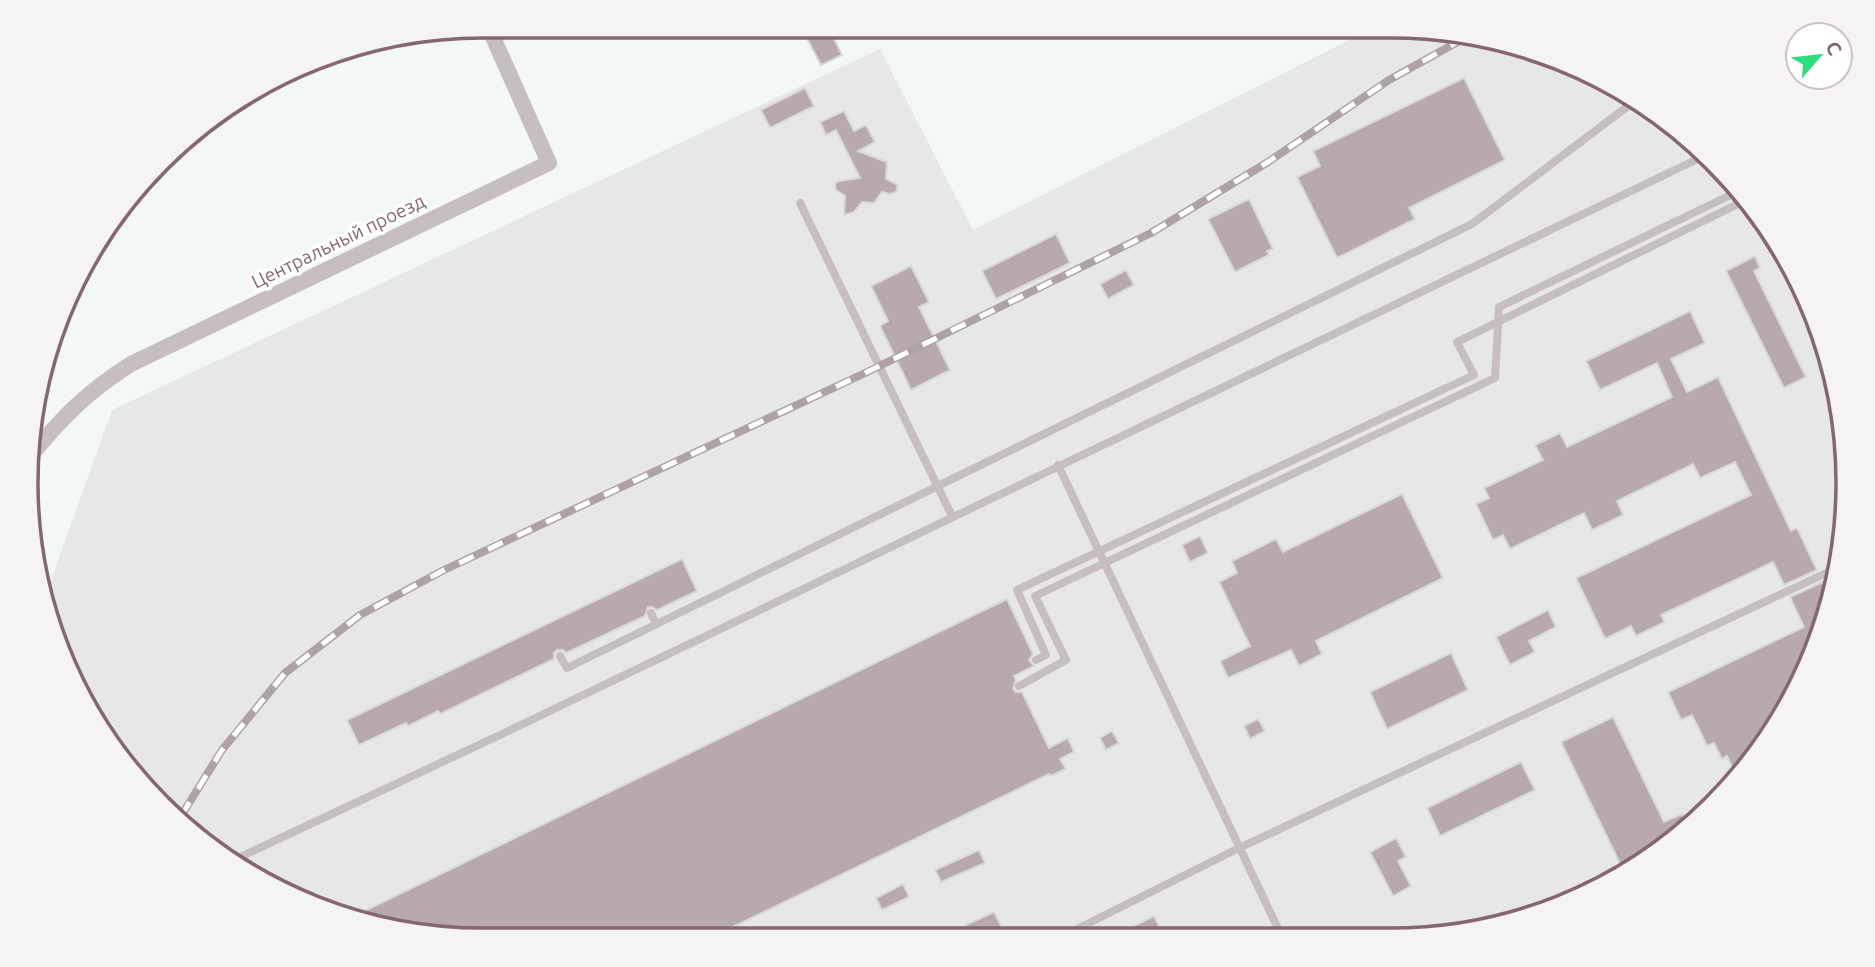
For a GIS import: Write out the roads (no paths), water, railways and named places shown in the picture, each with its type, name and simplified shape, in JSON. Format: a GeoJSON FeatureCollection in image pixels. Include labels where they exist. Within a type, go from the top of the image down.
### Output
{"type":"FeatureCollection","features":[{"type":"Feature","properties":{"kind":"street","name":"Центральный проезд"},"geometry":{"type":"LineString","coordinates":[[40,445],[73,407],[108,378],[131,364],[549,163],[494,39]]}},
{"type":"Feature","properties":{"kind":"lane"},"geometry":{"type":"LineString","coordinates":[[560,656],[567,668],[1472,224],[1628,106]]}},
{"type":"Feature","properties":{"kind":"lane"},"geometry":{"type":"LineString","coordinates":[[241,857],[502,734],[1696,160]]}},
{"type":"Feature","properties":{"kind":"lane"},"geometry":{"type":"LineString","coordinates":[[1019,686],[1066,660],[1035,596],[1495,378],[1499,307],[1730,195]]}},
{"type":"Feature","properties":{"kind":"lane"},"geometry":{"type":"LineString","coordinates":[[800,203],[952,516]]}},
{"type":"Feature","properties":{"kind":"lane"},"geometry":{"type":"LineString","coordinates":[[1036,660],[1046,655],[1017,590],[1474,375],[1457,342],[1738,204]]}},
{"type":"Feature","properties":{"kind":"lane"},"geometry":{"type":"LineString","coordinates":[[1058,465],[1278,928]]}},
{"type":"Feature","properties":{"kind":"lane"},"geometry":{"type":"LineString","coordinates":[[1079,928],[1239,848],[1827,572]]}},
{"type":"Feature","properties":{"kind":"lane"},"geometry":{"type":"LineString","coordinates":[[651,613],[656,624]]}},
{"type":"Feature","properties":{"kind":"railway"},"geometry":{"type":"LineString","coordinates":[[184,812],[222,750],[285,673],[360,615],[444,570],[863,374],[1151,233],[1268,162],[1389,80],[1456,43]]}}]}
